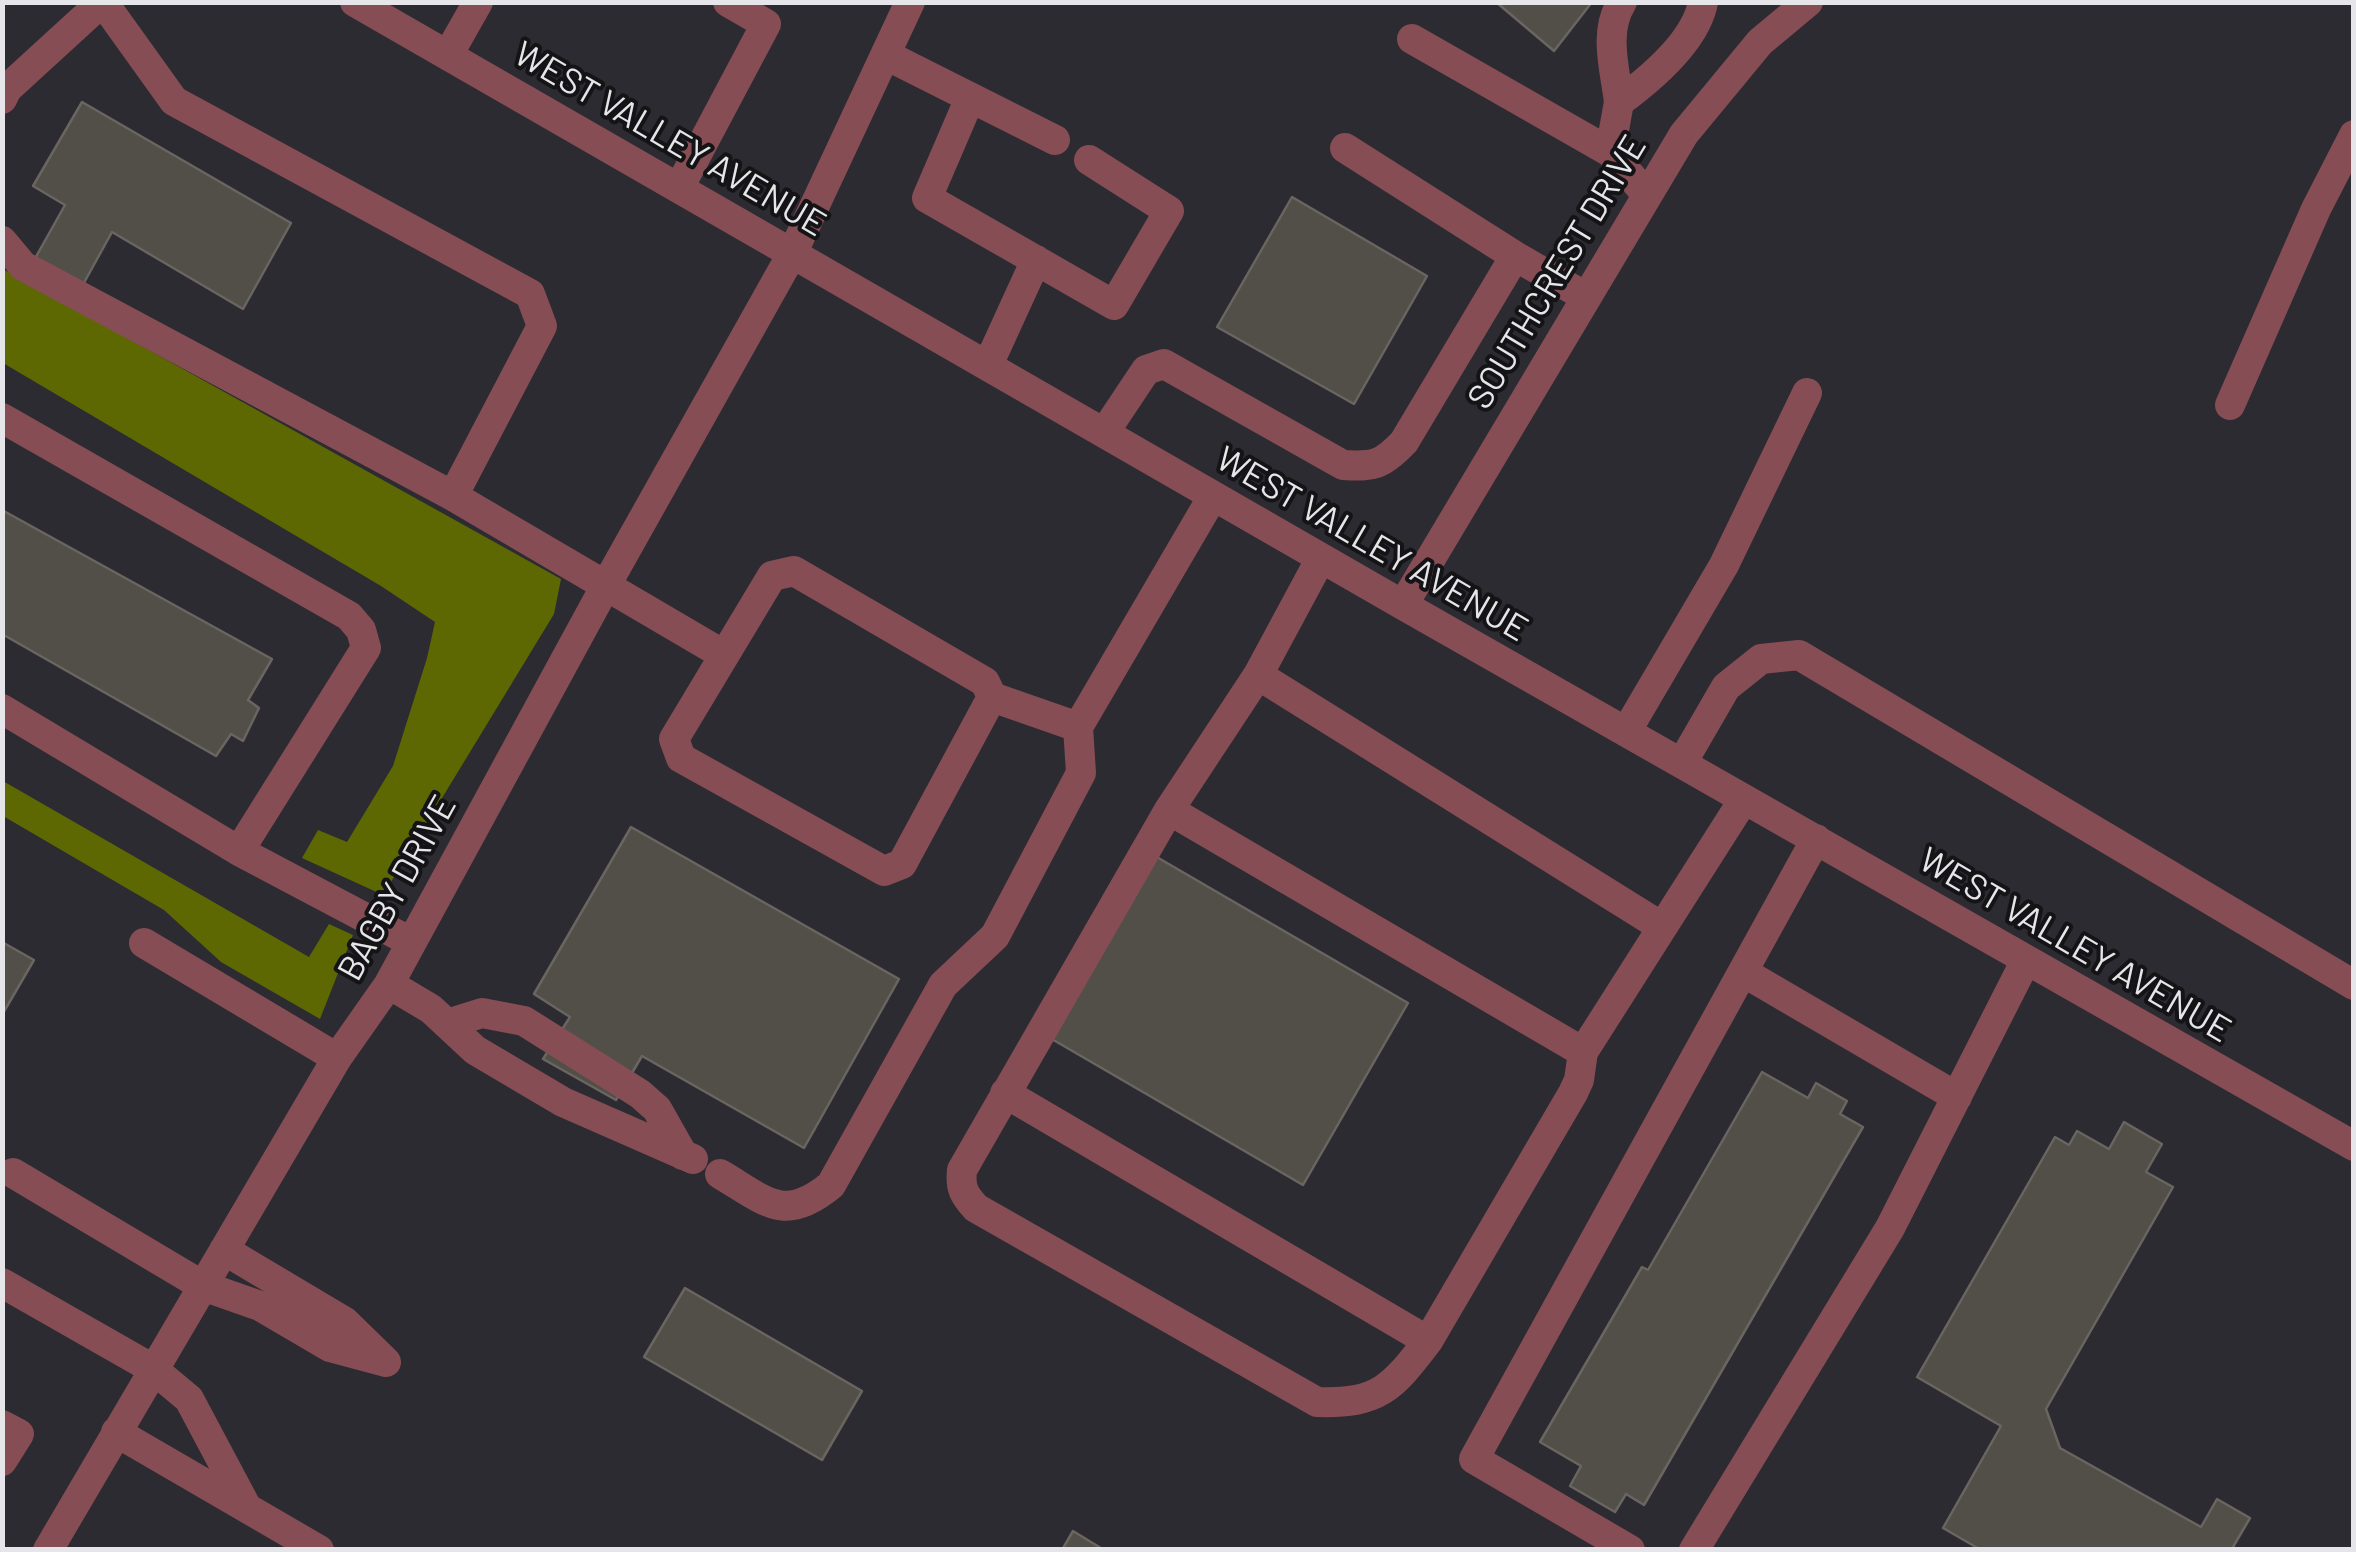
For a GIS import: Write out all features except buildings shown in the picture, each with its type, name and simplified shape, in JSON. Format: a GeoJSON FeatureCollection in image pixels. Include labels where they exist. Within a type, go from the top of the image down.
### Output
{"type":"FeatureCollection","features":[{"type":"Feature","properties":{"kind":"street"},"geometry":{"type":"LineString","coordinates":[[2,99],[7,88],[103,2],[174,101],[530,294],[542,326],[454,496]]}},
{"type":"Feature","properties":{"kind":"street","name":"WEST VALLEY AVENUE"},"geometry":{"type":"LineString","coordinates":[[355,2],[1402,605],[2354,1146]]}},
{"type":"Feature","properties":{"kind":"street"},"geometry":{"type":"LineString","coordinates":[[448,56],[478,2]]}},
{"type":"Feature","properties":{"kind":"street"},"geometry":{"type":"LineString","coordinates":[[680,188],[773,13],[728,2]]}},
{"type":"Feature","properties":{"kind":"street","name":"BAGBY DRIVE"},"geometry":{"type":"LineString","coordinates":[[59,1545],[153,1369],[337,1058],[390,984],[605,587],[793,252],[910,2]]}},
{"type":"Feature","properties":{"kind":"street"},"geometry":{"type":"LineString","coordinates":[[1610,152],[1620,102],[1611,40],[1614,16],[1622,2]]}},
{"type":"Feature","properties":{"kind":"street"},"geometry":{"type":"LineString","coordinates":[[1620,102],[1654,77],[1700,17],[1702,2]]}},
{"type":"Feature","properties":{"kind":"street","name":"SOUTHCREST DRIVE"},"geometry":{"type":"LineString","coordinates":[[1402,605],[1684,134],[1760,42],[1808,2]]}},
{"type":"Feature","properties":{"kind":"street"},"geometry":{"type":"LineString","coordinates":[[1412,39],[1610,152],[1647,195]]}},
{"type":"Feature","properties":{"kind":"street"},"geometry":{"type":"LineString","coordinates":[[886,54],[1055,140]]}},
{"type":"Feature","properties":{"kind":"street"},"geometry":{"type":"LineString","coordinates":[[970,98],[927,198],[1114,304],[1169,211],[1089,160]]}},
{"type":"Feature","properties":{"kind":"street"},"geometry":{"type":"LineString","coordinates":[[2230,405],[2316,210],[2354,135]]}},
{"type":"Feature","properties":{"kind":"street"},"geometry":{"type":"LineString","coordinates":[[1345,148],[1586,297]]}},
{"type":"Feature","properties":{"kind":"street"},"geometry":{"type":"LineString","coordinates":[[2,241],[23,266],[454,496],[724,655]]}},
{"type":"Feature","properties":{"kind":"street"},"geometry":{"type":"LineString","coordinates":[[1104,433],[1146,370],[1164,364],[1343,465],[1368,466],[1387,460],[1404,442],[1515,256]]}},
{"type":"Feature","properties":{"kind":"street"},"geometry":{"type":"LineString","coordinates":[[988,366],[1036,260]]}},
{"type":"Feature","properties":{"kind":"street"},"geometry":{"type":"LineString","coordinates":[[1626,732],[1724,565],[1807,393]]}},
{"type":"Feature","properties":{"kind":"street"},"geometry":{"type":"LineString","coordinates":[[2,418],[349,616],[361,630],[366,648],[240,851]]}},
{"type":"Feature","properties":{"kind":"street"},"geometry":{"type":"LineString","coordinates":[[720,1174],[774,1206],[808,1204],[831,1185],[943,985],[994,936],[1081,773],[1078,728],[1213,496]]}},
{"type":"Feature","properties":{"kind":"street"},"geometry":{"type":"LineString","coordinates":[[1322,558],[1258,675],[1169,810],[962,1170],[964,1195],[976,1208],[1316,1402],[1355,1402],[1380,1393],[1398,1381],[1428,1341],[1573,1093],[1583,1052],[1744,798]]}},
{"type":"Feature","properties":{"kind":"street"},"geometry":{"type":"LineString","coordinates":[[992,697],[902,864],[884,872],[682,758],[674,739],[772,576],[794,571],[984,682],[992,697],[1078,728]]}},
{"type":"Feature","properties":{"kind":"street"},"geometry":{"type":"LineString","coordinates":[[1682,764],[1726,687],[1761,659],[1799,656],[2354,984]]}},
{"type":"Feature","properties":{"kind":"street"},"geometry":{"type":"LineString","coordinates":[[1258,675],[1662,927]]}},
{"type":"Feature","properties":{"kind":"street"},"geometry":{"type":"LineString","coordinates":[[2,709],[240,851],[411,942]]}},
{"type":"Feature","properties":{"kind":"street"},"geometry":{"type":"LineString","coordinates":[[1169,810],[1583,1052]]}},
{"type":"Feature","properties":{"kind":"street"},"geometry":{"type":"LineString","coordinates":[[1630,1550],[1474,1459],[1816,840]]}},
{"type":"Feature","properties":{"kind":"street"},"geometry":{"type":"LineString","coordinates":[[144,943],[337,1058]]}},
{"type":"Feature","properties":{"kind":"street"},"geometry":{"type":"LineString","coordinates":[[1694,1550],[1890,1228],[2026,960]]}},
{"type":"Feature","properties":{"kind":"street"},"geometry":{"type":"LineString","coordinates":[[1743,972],[1957,1097]]}},
{"type":"Feature","properties":{"kind":"street"},"geometry":{"type":"LineString","coordinates":[[390,984],[431,1009],[447,1024],[475,1050],[564,1102],[688,1157],[657,1109],[640,1094],[524,1021],[482,1013],[447,1024]]}},
{"type":"Feature","properties":{"kind":"street"},"geometry":{"type":"LineString","coordinates":[[1005,1093],[1428,1341]]}},
{"type":"Feature","properties":{"kind":"street"},"geometry":{"type":"LineString","coordinates":[[13,1173],[203,1286],[260,1306],[330,1346],[386,1362],[345,1322],[224,1250]]}},
{"type":"Feature","properties":{"kind":"street"},"geometry":{"type":"LineString","coordinates":[[2,1283],[153,1369],[189,1399],[247,1508]]}},
{"type":"Feature","properties":{"kind":"street"},"geometry":{"type":"LineString","coordinates":[[2,1424],[19,1434],[2,1461]]}},
{"type":"Feature","properties":{"kind":"street"},"geometry":{"type":"LineString","coordinates":[[116,1432],[318,1550]]}},
{"type":"Feature","properties":{"kind":"green space"},"geometry":{"type":"Polygon","coordinates":[[[3,269],[561,579],[554,614],[383,895],[302,858],[318,830],[347,842],[393,766],[435,622],[381,586],[3,363],[3,269]]]}},
{"type":"Feature","properties":{"kind":"green space"},"geometry":{"type":"Polygon","coordinates":[[[3,781],[309,957],[329,924],[353,935],[320,1019],[221,962],[164,910],[3,816],[3,781]]]}}]}
